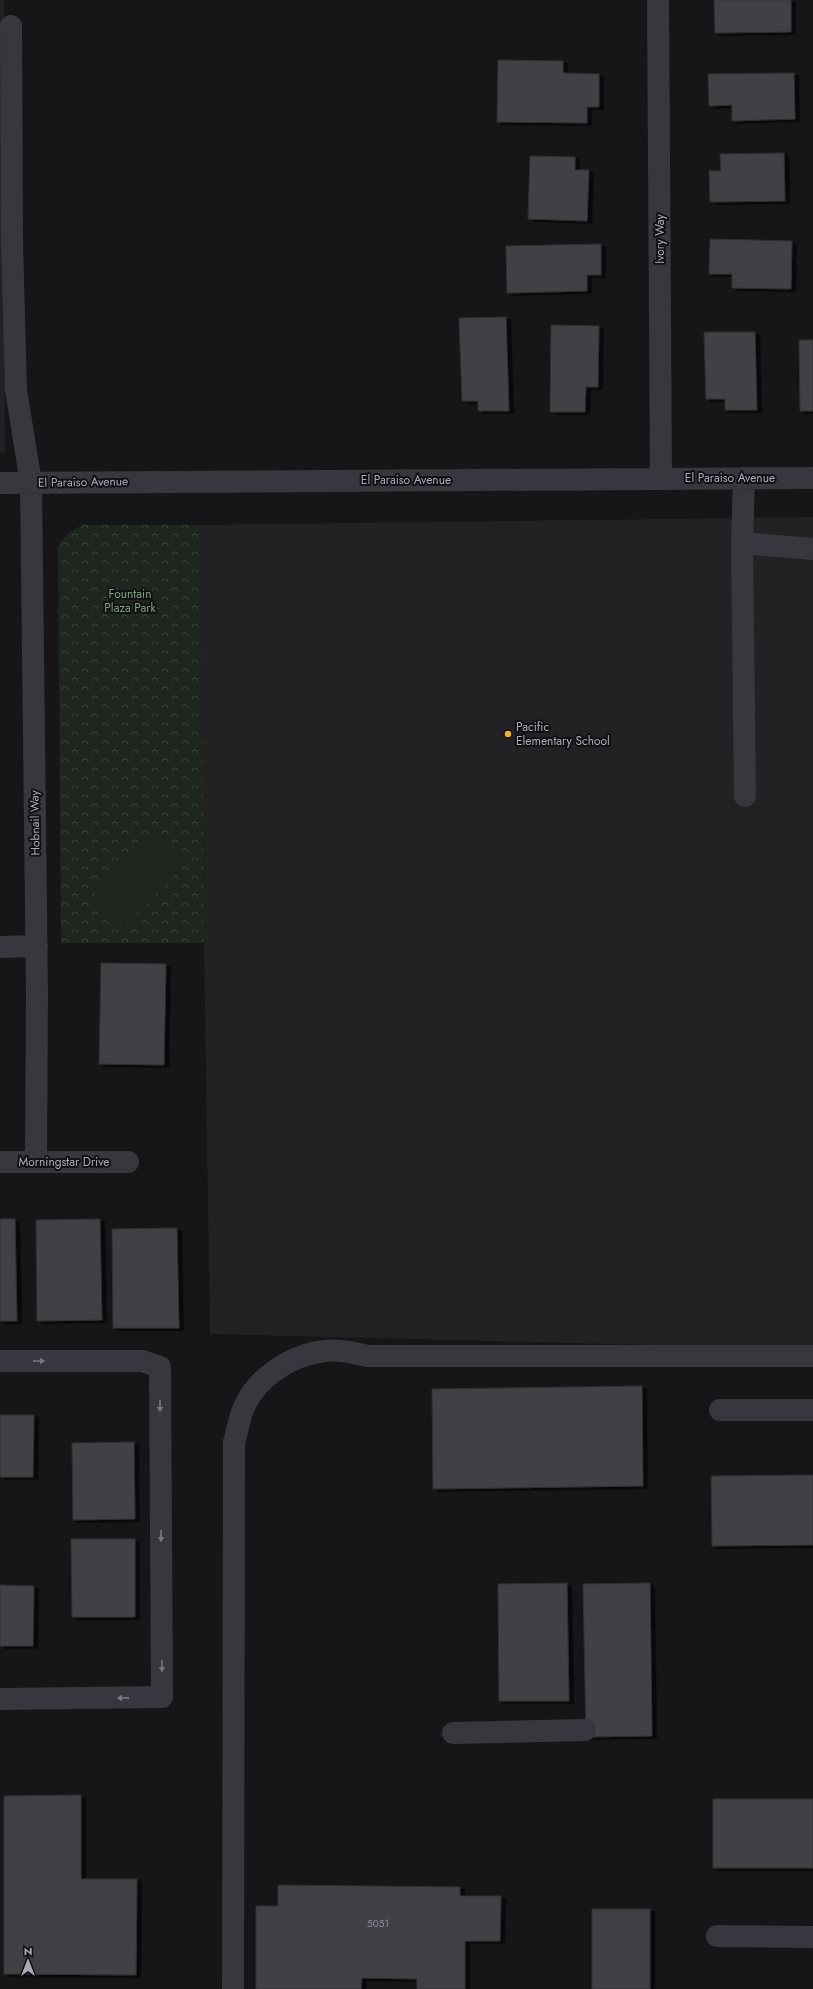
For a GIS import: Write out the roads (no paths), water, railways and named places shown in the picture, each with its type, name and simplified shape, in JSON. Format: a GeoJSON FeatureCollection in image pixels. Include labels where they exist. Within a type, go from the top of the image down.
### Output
{"type":"FeatureCollection","features":[{"type":"Feature","properties":{"kind":"street","name":"Ivory Way"},"geometry":{"type":"LineString","coordinates":[[658,0],[661,478]]}},
{"type":"Feature","properties":{"kind":"street","name":"Hobnail Way"},"geometry":{"type":"LineString","coordinates":[[11,26],[12,242],[16,390],[31,483],[37,946],[36,1162]]}},
{"type":"Feature","properties":{"kind":"street"},"geometry":{"type":"LineString","coordinates":[[744,478],[742,543],[745,796]]}},
{"type":"Feature","properties":{"kind":"street","name":"El Paraiso Avenue"},"geometry":{"type":"LineString","coordinates":[[0,483],[813,478]]}},
{"type":"Feature","properties":{"kind":"street"},"geometry":{"type":"LineString","coordinates":[[742,543],[813,549]]}},
{"type":"Feature","properties":{"kind":"street"},"geometry":{"type":"LineString","coordinates":[[0,947],[37,946]]}},
{"type":"Feature","properties":{"kind":"street","name":"Morningstar Drive"},"geometry":{"type":"LineString","coordinates":[[0,1162],[128,1162]]}},
{"type":"Feature","properties":{"kind":"street"},"geometry":{"type":"LineString","coordinates":[[232,1989],[234,1442],[242,1411],[253,1392],[267,1376],[285,1364],[305,1355],[326,1351],[347,1351],[368,1356],[813,1356]]}},
{"type":"Feature","properties":{"kind":"street"},"geometry":{"type":"LineString","coordinates":[[0,1361],[142,1361],[160,1367],[162,1682],[162,1697],[0,1699]]}},
{"type":"Feature","properties":{"kind":"street"},"geometry":{"type":"LineString","coordinates":[[720,1410],[813,1410]]}},
{"type":"Feature","properties":{"kind":"street"},"geometry":{"type":"LineString","coordinates":[[453,1733],[585,1730]]}},
{"type":"Feature","properties":{"kind":"street"},"geometry":{"type":"LineString","coordinates":[[717,1936],[813,1937]]}},
{"type":"Feature","properties":{"kind":"place","name":"Pacific Elementary School"},"geometry":{"type":"Point","coordinates":[508,734]}},
{"type":"Feature","properties":{"kind":"park label","name":"Fountain Plaza Park"},"geometry":{"type":"Point","coordinates":[130,601]}}]}
